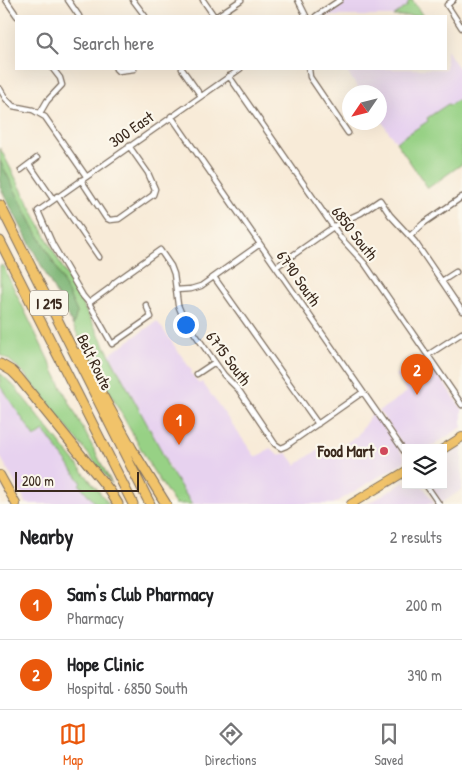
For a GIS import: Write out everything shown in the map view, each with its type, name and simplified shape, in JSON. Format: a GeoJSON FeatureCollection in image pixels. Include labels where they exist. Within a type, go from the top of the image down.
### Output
{"type":"FeatureCollection","features":[{"type":"Feature","properties":{"kind":"highway","name":"Belt Route"},"geometry":{"type":"LineString","coordinates":[[0,205],[150,504]]}},
{"type":"Feature","properties":{"kind":"highway","name":"Belt Route"},"geometry":{"type":"LineString","coordinates":[[0,241],[133,504]]}},
{"type":"Feature","properties":{"kind":"highway"},"geometry":{"type":"LineString","coordinates":[[41,287],[99,387],[132,449],[166,504]]}},
{"type":"Feature","properties":{"kind":"highway"},"geometry":{"type":"LineString","coordinates":[[0,364],[18,377],[110,491],[118,504]]}},
{"type":"Feature","properties":{"kind":"main road"},"geometry":{"type":"LineString","coordinates":[[447,446],[462,437]]}},
{"type":"Feature","properties":{"kind":"main road"},"geometry":{"type":"LineString","coordinates":[[351,504],[402,473]]}},
{"type":"Feature","properties":{"kind":"main road"},"geometry":{"type":"LineString","coordinates":[[0,475],[16,504]]}},
{"type":"Feature","properties":{"kind":"street"},"geometry":{"type":"LineString","coordinates":[[6,0],[16,15]]}},
{"type":"Feature","properties":{"kind":"street"},"geometry":{"type":"LineString","coordinates":[[68,0],[78,15]]}},
{"type":"Feature","properties":{"kind":"street"},"geometry":{"type":"LineString","coordinates":[[134,0],[144,15]]}},
{"type":"Feature","properties":{"kind":"street"},"geometry":{"type":"LineString","coordinates":[[203,0],[215,15]]}},
{"type":"Feature","properties":{"kind":"street"},"geometry":{"type":"LineString","coordinates":[[218,15],[241,0]]}},
{"type":"Feature","properties":{"kind":"street"},"geometry":{"type":"LineString","coordinates":[[298,0],[306,15]]}},
{"type":"Feature","properties":{"kind":"street"},"geometry":{"type":"LineString","coordinates":[[318,15],[340,0]]}},
{"type":"Feature","properties":{"kind":"street"},"geometry":{"type":"LineString","coordinates":[[453,0],[447,5],[462,28]]}},
{"type":"Feature","properties":{"kind":"street"},"geometry":{"type":"LineString","coordinates":[[40,113],[47,101],[62,85],[60,78],[54,70]]}},
{"type":"Feature","properties":{"kind":"street"},"geometry":{"type":"LineString","coordinates":[[183,70],[200,96]]}},
{"type":"Feature","properties":{"kind":"street","name":"300 East"},"geometry":{"type":"LineString","coordinates":[[89,303],[82,296],[38,211],[238,70]]}},
{"type":"Feature","properties":{"kind":"street"},"geometry":{"type":"LineString","coordinates":[[309,70],[310,78],[348,133]]}},
{"type":"Feature","properties":{"kind":"street","name":"6850 South"},"geometry":{"type":"LineString","coordinates":[[228,76],[341,238],[365,264],[462,405]]}},
{"type":"Feature","properties":{"kind":"street"},"geometry":{"type":"LineString","coordinates":[[0,89],[13,106],[40,113],[49,122],[86,176]]}},
{"type":"Feature","properties":{"kind":"street","name":"6790 South"},"geometry":{"type":"LineString","coordinates":[[171,116],[402,448]]}},
{"type":"Feature","properties":{"kind":"street"},"geometry":{"type":"LineString","coordinates":[[80,180],[106,218],[110,220],[119,219],[153,195],[155,191],[155,186],[148,173],[129,146]]}},
{"type":"Feature","properties":{"kind":"street"},"geometry":{"type":"LineString","coordinates":[[21,170],[37,158]]}},
{"type":"Feature","properties":{"kind":"street"},"geometry":{"type":"LineString","coordinates":[[29,164],[99,257]]}},
{"type":"Feature","properties":{"kind":"street"},"geometry":{"type":"LineString","coordinates":[[410,236],[424,223],[462,197]]}},
{"type":"Feature","properties":{"kind":"street"},"geometry":{"type":"LineString","coordinates":[[276,267],[334,227],[361,213],[380,200],[390,215],[410,236],[462,311]]}},
{"type":"Feature","properties":{"kind":"street"},"geometry":{"type":"LineString","coordinates":[[176,290],[196,288],[260,244]]}},
{"type":"Feature","properties":{"kind":"street","name":"6715 South"},"geometry":{"type":"LineString","coordinates":[[89,303],[160,250],[174,274],[178,305],[183,317],[276,444],[281,448],[318,424]]}},
{"type":"Feature","properties":{"kind":"street"},"geometry":{"type":"LineString","coordinates":[[442,281],[456,272]]}},
{"type":"Feature","properties":{"kind":"street"},"geometry":{"type":"LineString","coordinates":[[214,277],[318,424],[363,392]]}},
{"type":"Feature","properties":{"kind":"street"},"geometry":{"type":"LineString","coordinates":[[89,303],[112,344],[151,316],[146,305]]}},
{"type":"Feature","properties":{"kind":"street"},"geometry":{"type":"LineString","coordinates":[[428,355],[462,333]]}},
{"type":"Feature","properties":{"kind":"street"},"geometry":{"type":"LineString","coordinates":[[197,374],[215,362]]}},
{"type":"Feature","properties":{"kind":"street"},"geometry":{"type":"LineString","coordinates":[[429,489],[439,504]]}},
{"type":"Feature","properties":{"kind":"shaded area"},"geometry":{"type":"Polygon","coordinates":[[[349,0],[412,0],[422,15],[327,15],[349,0]]]}},
{"type":"Feature","properties":{"kind":"shaded area"},"geometry":{"type":"Polygon","coordinates":[[[447,50],[462,73],[462,164],[428,188],[387,129],[387,85],[356,85],[346,70],[447,70],[447,50]]]}},
{"type":"Feature","properties":{"kind":"shaded area"},"geometry":{"type":"Polygon","coordinates":[[[157,321],[192,371],[191,373],[199,384],[202,382],[256,458],[270,448],[278,455],[287,453],[296,465],[325,445],[331,453],[357,436],[373,412],[402,453],[402,463],[333,504],[191,504],[177,482],[110,354],[157,321]]]}},
{"type":"Feature","properties":{"kind":"shaded area"},"geometry":{"type":"Polygon","coordinates":[[[424,354],[462,409],[462,427],[435,444],[402,444],[379,411],[407,392],[396,375],[424,354]]]}},
{"type":"Feature","properties":{"kind":"shaded area"},"geometry":{"type":"Polygon","coordinates":[[[0,382],[47,434],[97,504],[27,504],[0,456],[0,382]]]}},
{"type":"Feature","properties":{"kind":"shaded area"},"geometry":{"type":"Polygon","coordinates":[[[462,447],[462,489],[442,503],[432,489],[447,489],[447,456],[462,447]]]}},
{"type":"Feature","properties":{"kind":"shaded area"},"geometry":{"type":"Polygon","coordinates":[[[402,483],[402,489],[425,489],[435,504],[367,504],[402,483]]]}},
{"type":"Feature","properties":{"kind":"green space"},"geometry":{"type":"Polygon","coordinates":[[[409,0],[412,0],[422,15],[394,15],[407,6],[409,0]]]}},
{"type":"Feature","properties":{"kind":"green space"},"geometry":{"type":"Polygon","coordinates":[[[462,97],[462,164],[428,188],[396,142],[428,121],[427,118],[462,97]]]}},
{"type":"Feature","properties":{"kind":"green space"},"geometry":{"type":"Polygon","coordinates":[[[0,148],[160,448],[168,467],[192,504],[175,504],[152,469],[73,326],[77,312],[56,267],[0,161],[0,148]]]}},
{"type":"Feature","properties":{"kind":"green space"},"geometry":{"type":"Polygon","coordinates":[[[0,161],[56,267],[77,312],[73,326],[0,187],[0,161]]]}},
{"type":"Feature","properties":{"kind":"green space"},"geometry":{"type":"Polygon","coordinates":[[[0,265],[3,266],[61,386],[112,484],[23,372],[8,359],[0,355],[0,265]]]}},
{"type":"Feature","properties":{"kind":"green space"},"geometry":{"type":"Polygon","coordinates":[[[0,373],[14,386],[109,504],[96,504],[79,484],[81,482],[44,431],[35,437],[0,386],[0,373]]]}},
{"type":"Feature","properties":{"kind":"place","name":"Hope Clinic"},"geometry":{"type":"Point","coordinates":[417,395]}},
{"type":"Feature","properties":{"kind":"place","name":"Sam's Club Pharmacy"},"geometry":{"type":"Point","coordinates":[179,445]}},
{"type":"Feature","properties":{"kind":"place","name":"Food Mart"},"geometry":{"type":"Point","coordinates":[384,451]}}]}
